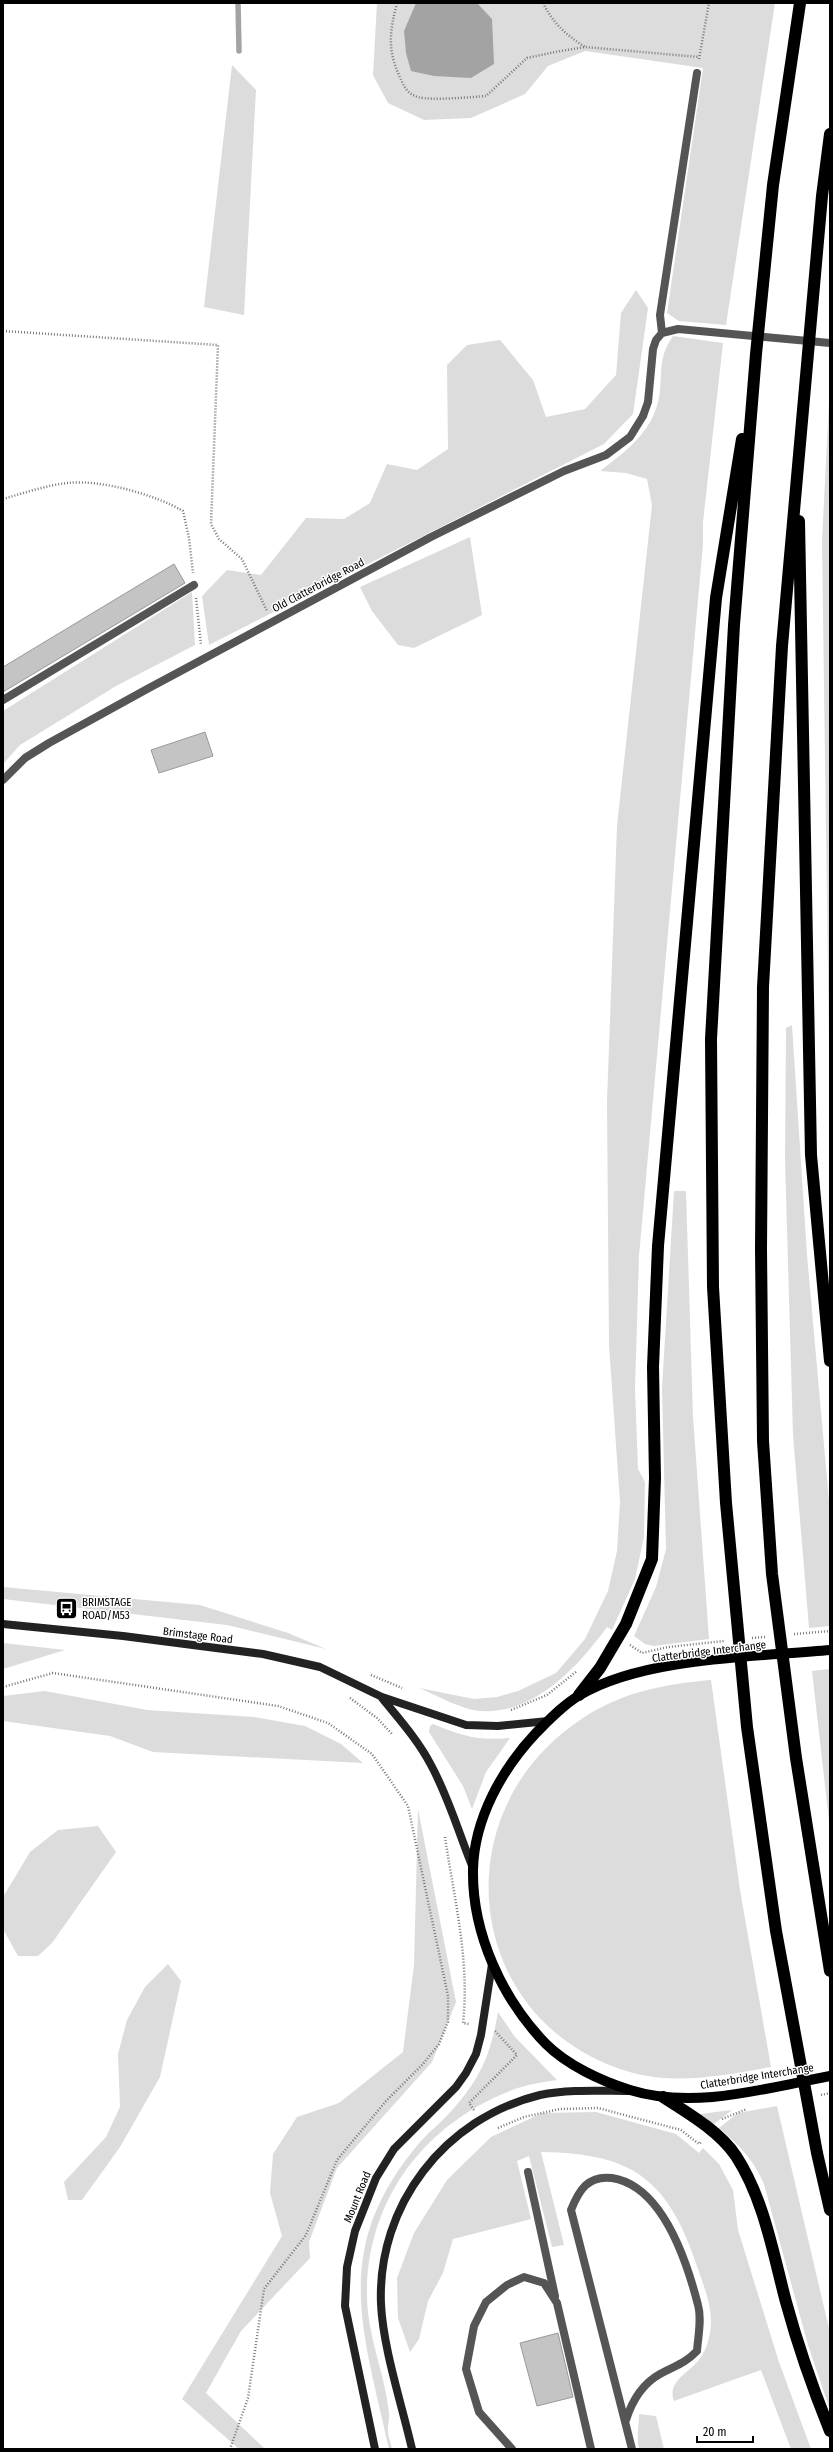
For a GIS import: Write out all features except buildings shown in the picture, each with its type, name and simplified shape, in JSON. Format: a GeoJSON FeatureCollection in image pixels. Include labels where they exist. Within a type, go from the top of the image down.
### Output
{"type":"FeatureCollection","features":[{"type":"Feature","properties":{"kind":"highway"},"geometry":{"type":"LineString","coordinates":[[800,3],[773,185],[756,354],[734,625],[711,1039],[713,1287],[726,1503],[747,1727],[776,1931],[817,2153],[830,2210]]}},
{"type":"Feature","properties":{"kind":"highway"},"geometry":{"type":"LineString","coordinates":[[830,134],[822,196],[798,451],[782,646],[763,987],[761,1249],[763,1441],[772,1574],[796,1758],[830,1971]]}},
{"type":"Feature","properties":{"kind":"highway"},"geometry":{"type":"LineString","coordinates":[[579,1695],[600,1668],[618,1637],[639,1595],[652,1559],[655,1478],[653,1366],[662,1198],[716,598],[756,354]]}},
{"type":"Feature","properties":{"kind":"highway"},"geometry":{"type":"LineString","coordinates":[[798,451],[810,1155],[830,1361]]}},
{"type":"Feature","properties":{"kind":"highway"},"geometry":{"type":"LineString","coordinates":[[663,2097],[695,2118],[723,2142],[735,2155],[753,2186],[793,2330],[830,2431]]}},
{"type":"Feature","properties":{"kind":"main road","name":"Brimstage Road"},"geometry":{"type":"LineString","coordinates":[[3,1624],[123,1636],[263,1654],[320,1667],[382,1697],[466,1725],[498,1726],[548,1721]]}},
{"type":"Feature","properties":{"kind":"main road","name":"Clatterbridge Interchange"},"geometry":{"type":"LineString","coordinates":[[830,1650],[683,1664],[614,1679],[579,1695],[548,1721],[508,1766],[493,1793],[482,1822],[473,1869],[479,1925],[492,1964],[517,2010],[547,2045],[576,2066],[631,2090],[663,2097],[702,2097],[734,2094],[830,2076]]}},
{"type":"Feature","properties":{"kind":"main road","name":"Brimstage Road"},"geometry":{"type":"LineString","coordinates":[[382,1697],[414,1738],[430,1763],[444,1792],[473,1869]]}},
{"type":"Feature","properties":{"kind":"main road","name":"Mount Road"},"geometry":{"type":"LineString","coordinates":[[375,2449],[345,2306],[347,2268],[355,2231],[376,2178],[394,2149],[456,2087],[469,2067],[481,2035],[492,1964]]}},
{"type":"Feature","properties":{"kind":"main road"},"geometry":{"type":"LineString","coordinates":[[412,2449],[383,2327],[381,2304],[382,2272],[385,2253],[401,2207],[413,2186],[434,2158],[453,2138],[475,2122],[500,2109],[542,2095],[631,2090]]}},
{"type":"Feature","properties":{"kind":"street"},"geometry":{"type":"LineString","coordinates":[[697,73],[660,314],[662,332],[678,328],[830,343]]}},
{"type":"Feature","properties":{"kind":"street","name":"Old Clatterbridge Road"},"geometry":{"type":"LineString","coordinates":[[3,780],[25,758],[48,743],[203,659],[519,492],[564,471],[606,455],[630,437],[643,416],[648,402],[653,349],[656,340],[662,332]]}},
{"type":"Feature","properties":{"kind":"street"},"geometry":{"type":"LineString","coordinates":[[3,700],[194,585]]}},
{"type":"Feature","properties":{"kind":"street"},"geometry":{"type":"LineString","coordinates":[[528,2172],[591,2449]]}},
{"type":"Feature","properties":{"kind":"street"},"geometry":{"type":"LineString","coordinates":[[626,2420],[632,2400],[643,2388],[659,2374],[684,2363],[697,2351],[699,2308],[682,2254],[665,2220],[646,2194],[621,2180],[603,2177],[586,2183],[579,2192],[571,2210],[626,2420],[632,2449]]}},
{"type":"Feature","properties":{"kind":"street"},"geometry":{"type":"LineString","coordinates":[[512,2449],[479,2412],[466,2369],[474,2326],[486,2302],[507,2285],[524,2278],[544,2283],[557,2303]]}},
{"type":"Feature","properties":{"kind":"path"},"geometry":{"type":"LineString","coordinates":[[397,3],[390,35],[392,62],[402,84],[408,92],[418,97],[486,96],[528,58],[585,47],[699,57]]}},
{"type":"Feature","properties":{"kind":"path"},"geometry":{"type":"LineString","coordinates":[[543,3],[552,20],[567,36],[585,47]]}},
{"type":"Feature","properties":{"kind":"path"},"geometry":{"type":"LineString","coordinates":[[697,73],[709,3]]}},
{"type":"Feature","properties":{"kind":"path"},"geometry":{"type":"LineString","coordinates":[[3,331],[218,344],[211,524],[219,539],[242,559],[272,622]]}},
{"type":"Feature","properties":{"kind":"path"},"geometry":{"type":"LineString","coordinates":[[3,499],[68,483],[88,482],[113,487],[169,503],[183,511],[189,538],[203,659]]}},
{"type":"Feature","properties":{"kind":"path"},"geometry":{"type":"LineString","coordinates":[[618,1637],[642,1653],[668,1647]]}},
{"type":"Feature","properties":{"kind":"path"},"geometry":{"type":"LineString","coordinates":[[508,1710],[546,1695],[580,1668]]}},
{"type":"Feature","properties":{"kind":"path"},"geometry":{"type":"LineString","coordinates":[[3,1687],[54,1673],[278,1706],[328,1723],[372,1754],[408,1806],[448,1996],[448,2022],[439,2044],[423,2064],[386,2101],[337,2160],[306,2235],[264,2289],[248,2398],[230,2449]]}},
{"type":"Feature","properties":{"kind":"path"},"geometry":{"type":"LineString","coordinates":[[368,1674],[408,1691]]}},
{"type":"Feature","properties":{"kind":"shaded area"},"geometry":{"type":"Polygon","coordinates":[[[377,3],[775,3],[726,325],[679,321],[667,313],[703,68],[585,51],[548,66],[525,94],[471,118],[424,120],[388,103],[373,75],[377,3]]]}},
{"type":"Feature","properties":{"kind":"shaded area"},"geometry":{"type":"Polygon","coordinates":[[[416,3],[477,3],[492,19],[494,64],[471,78],[434,76],[411,71],[406,53],[404,31],[416,3]]]}},
{"type":"Feature","properties":{"kind":"shaded area"},"geometry":{"type":"Polygon","coordinates":[[[232,65],[256,90],[244,315],[204,307],[232,65]]]}},
{"type":"Feature","properties":{"kind":"shaded area"},"geometry":{"type":"Polygon","coordinates":[[[636,290],[648,308],[633,414],[604,444],[209,645],[202,596],[227,570],[261,575],[306,518],[344,519],[370,503],[387,464],[417,470],[448,449],[447,365],[467,345],[500,340],[533,380],[546,417],[585,409],[616,375],[621,313],[636,290]]]}},
{"type":"Feature","properties":{"kind":"shaded area"},"geometry":{"type":"Polygon","coordinates":[[[673,336],[723,343],[703,522],[703,544],[639,1256],[635,1389],[638,1469],[645,1482],[644,1537],[635,1579],[612,1630],[607,1627],[582,1658],[567,1673],[533,1699],[514,1707],[494,1711],[473,1710],[452,1703],[419,1688],[474,1699],[497,1697],[518,1691],[556,1673],[585,1639],[608,1591],[617,1551],[620,1502],[609,1345],[607,1102],[617,826],[652,505],[647,479],[626,473],[600,471],[621,455],[639,437],[653,417],[660,391],[663,356],[673,336]]]}},
{"type":"Feature","properties":{"kind":"shaded area"},"geometry":{"type":"Polygon","coordinates":[[[830,382],[830,1118],[822,541],[830,382]]]}},
{"type":"Feature","properties":{"kind":"shaded area"},"geometry":{"type":"Polygon","coordinates":[[[470,537],[482,615],[414,648],[398,645],[372,611],[360,587],[470,537]]]}},
{"type":"Feature","properties":{"kind":"shaded area"},"geometry":{"type":"Polygon","coordinates":[[[192,592],[195,645],[116,686],[20,745],[3,764],[3,711],[192,592]]]}},
{"type":"Feature","properties":{"kind":"shaded area"},"geometry":{"type":"Polygon","coordinates":[[[792,1025],[807,1255],[830,1512],[830,1626],[809,1628],[793,1435],[785,1160],[786,1028],[792,1025]]]}},
{"type":"Feature","properties":{"kind":"shaded area"},"geometry":{"type":"Polygon","coordinates":[[[674,1191],[686,1191],[693,1417],[709,1639],[654,1646],[645,1644],[634,1636],[656,1587],[666,1549],[662,1388],[674,1191]]]}},
{"type":"Feature","properties":{"kind":"shaded area"},"geometry":{"type":"Polygon","coordinates":[[[3,1587],[200,1605],[288,1633],[326,1649],[227,1625],[3,1599],[3,1587]]]}},
{"type":"Feature","properties":{"kind":"shaded area"},"geometry":{"type":"Polygon","coordinates":[[[3,1643],[65,1650],[3,1669],[3,1643]]]}},
{"type":"Feature","properties":{"kind":"shaded area"},"geometry":{"type":"Polygon","coordinates":[[[830,1669],[830,1830],[812,1671],[830,1669]]]}},
{"type":"Feature","properties":{"kind":"shaded area"},"geometry":{"type":"Polygon","coordinates":[[[711,1680],[740,1890],[771,2067],[702,2078],[650,2077],[633,2073],[576,2048],[534,2011],[505,1965],[490,1913],[491,1859],[506,1807],[537,1758],[583,1718],[613,1702],[644,1691],[677,1684],[711,1680]]]}},
{"type":"Feature","properties":{"kind":"shaded area"},"geometry":{"type":"Polygon","coordinates":[[[45,1691],[147,1710],[254,1717],[305,1726],[341,1744],[363,1763],[153,1752],[110,1736],[3,1721],[3,1696],[45,1691]]]}},
{"type":"Feature","properties":{"kind":"shaded area"},"geometry":{"type":"Polygon","coordinates":[[[433,1724],[470,1737],[488,1739],[510,1738],[486,1772],[472,1809],[463,1786],[429,1732],[430,1726],[433,1724]]]}},
{"type":"Feature","properties":{"kind":"shaded area"},"geometry":{"type":"Polygon","coordinates":[[[418,1809],[456,2002],[432,2062],[337,2168],[309,2242],[310,2258],[241,2331],[206,2393],[265,2449],[239,2449],[182,2399],[282,2236],[270,2193],[273,2154],[297,2117],[339,2103],[403,2052],[414,1965],[418,1809]]]}},
{"type":"Feature","properties":{"kind":"shaded area"},"geometry":{"type":"Polygon","coordinates":[[[98,1826],[116,1852],[52,1943],[38,1956],[18,1956],[3,1929],[3,1897],[30,1852],[58,1830],[98,1826]]]}},
{"type":"Feature","properties":{"kind":"shaded area"},"geometry":{"type":"Polygon","coordinates":[[[168,1964],[181,1981],[160,2077],[120,2147],[82,2200],[68,2200],[64,2182],[106,2137],[120,2107],[118,2054],[127,2020],[145,1987],[168,1964]]]}},
{"type":"Feature","properties":{"kind":"shaded area"},"geometry":{"type":"Polygon","coordinates":[[[498,2012],[515,2037],[557,2080],[518,2088],[485,2102],[456,2120],[430,2142],[408,2168],[390,2196],[377,2228],[369,2262],[367,2298],[370,2327],[387,2399],[389,2415],[388,2433],[392,2449],[389,2449],[363,2325],[361,2289],[364,2253],[374,2217],[392,2180],[421,2141],[463,2098],[478,2075],[488,2053],[498,2012]]]}},
{"type":"Feature","properties":{"kind":"shaded area"},"geometry":{"type":"Polygon","coordinates":[[[777,2106],[830,2333],[830,2410],[808,2345],[764,2184],[751,2160],[719,2128],[738,2113],[777,2106]]]}},
{"type":"Feature","properties":{"kind":"shaded area"},"geometry":{"type":"Polygon","coordinates":[[[732,2110],[714,2124],[700,2114],[732,2110]]]}},
{"type":"Feature","properties":{"kind":"shaded area"},"geometry":{"type":"Polygon","coordinates":[[[596,2112],[676,2134],[699,2153],[703,2148],[719,2164],[733,2190],[738,2230],[779,2362],[811,2449],[791,2449],[761,2370],[674,2401],[673,2389],[676,2383],[694,2366],[700,2358],[708,2340],[711,2316],[706,2292],[687,2239],[674,2214],[660,2194],[644,2178],[624,2166],[601,2158],[574,2154],[541,2152],[564,2245],[552,2247],[529,2156],[517,2161],[531,2219],[453,2239],[443,2273],[428,2301],[419,2339],[410,2352],[398,2318],[397,2278],[414,2233],[447,2180],[491,2137],[542,2113],[596,2112]]]}},
{"type":"Feature","properties":{"kind":"shaded area"},"geometry":{"type":"Polygon","coordinates":[[[639,2414],[656,2416],[664,2449],[639,2449],[639,2414]]]}},
{"type":"Feature","properties":{"kind":"waterway"},"geometry":{"type":"LineString","coordinates":[[238,3],[239,51]]}},
{"type":"Feature","properties":{"kind":"place","name":"BRIMSTAGE ROAD/M53"},"geometry":{"type":"Point","coordinates":[66,1608]}}]}
